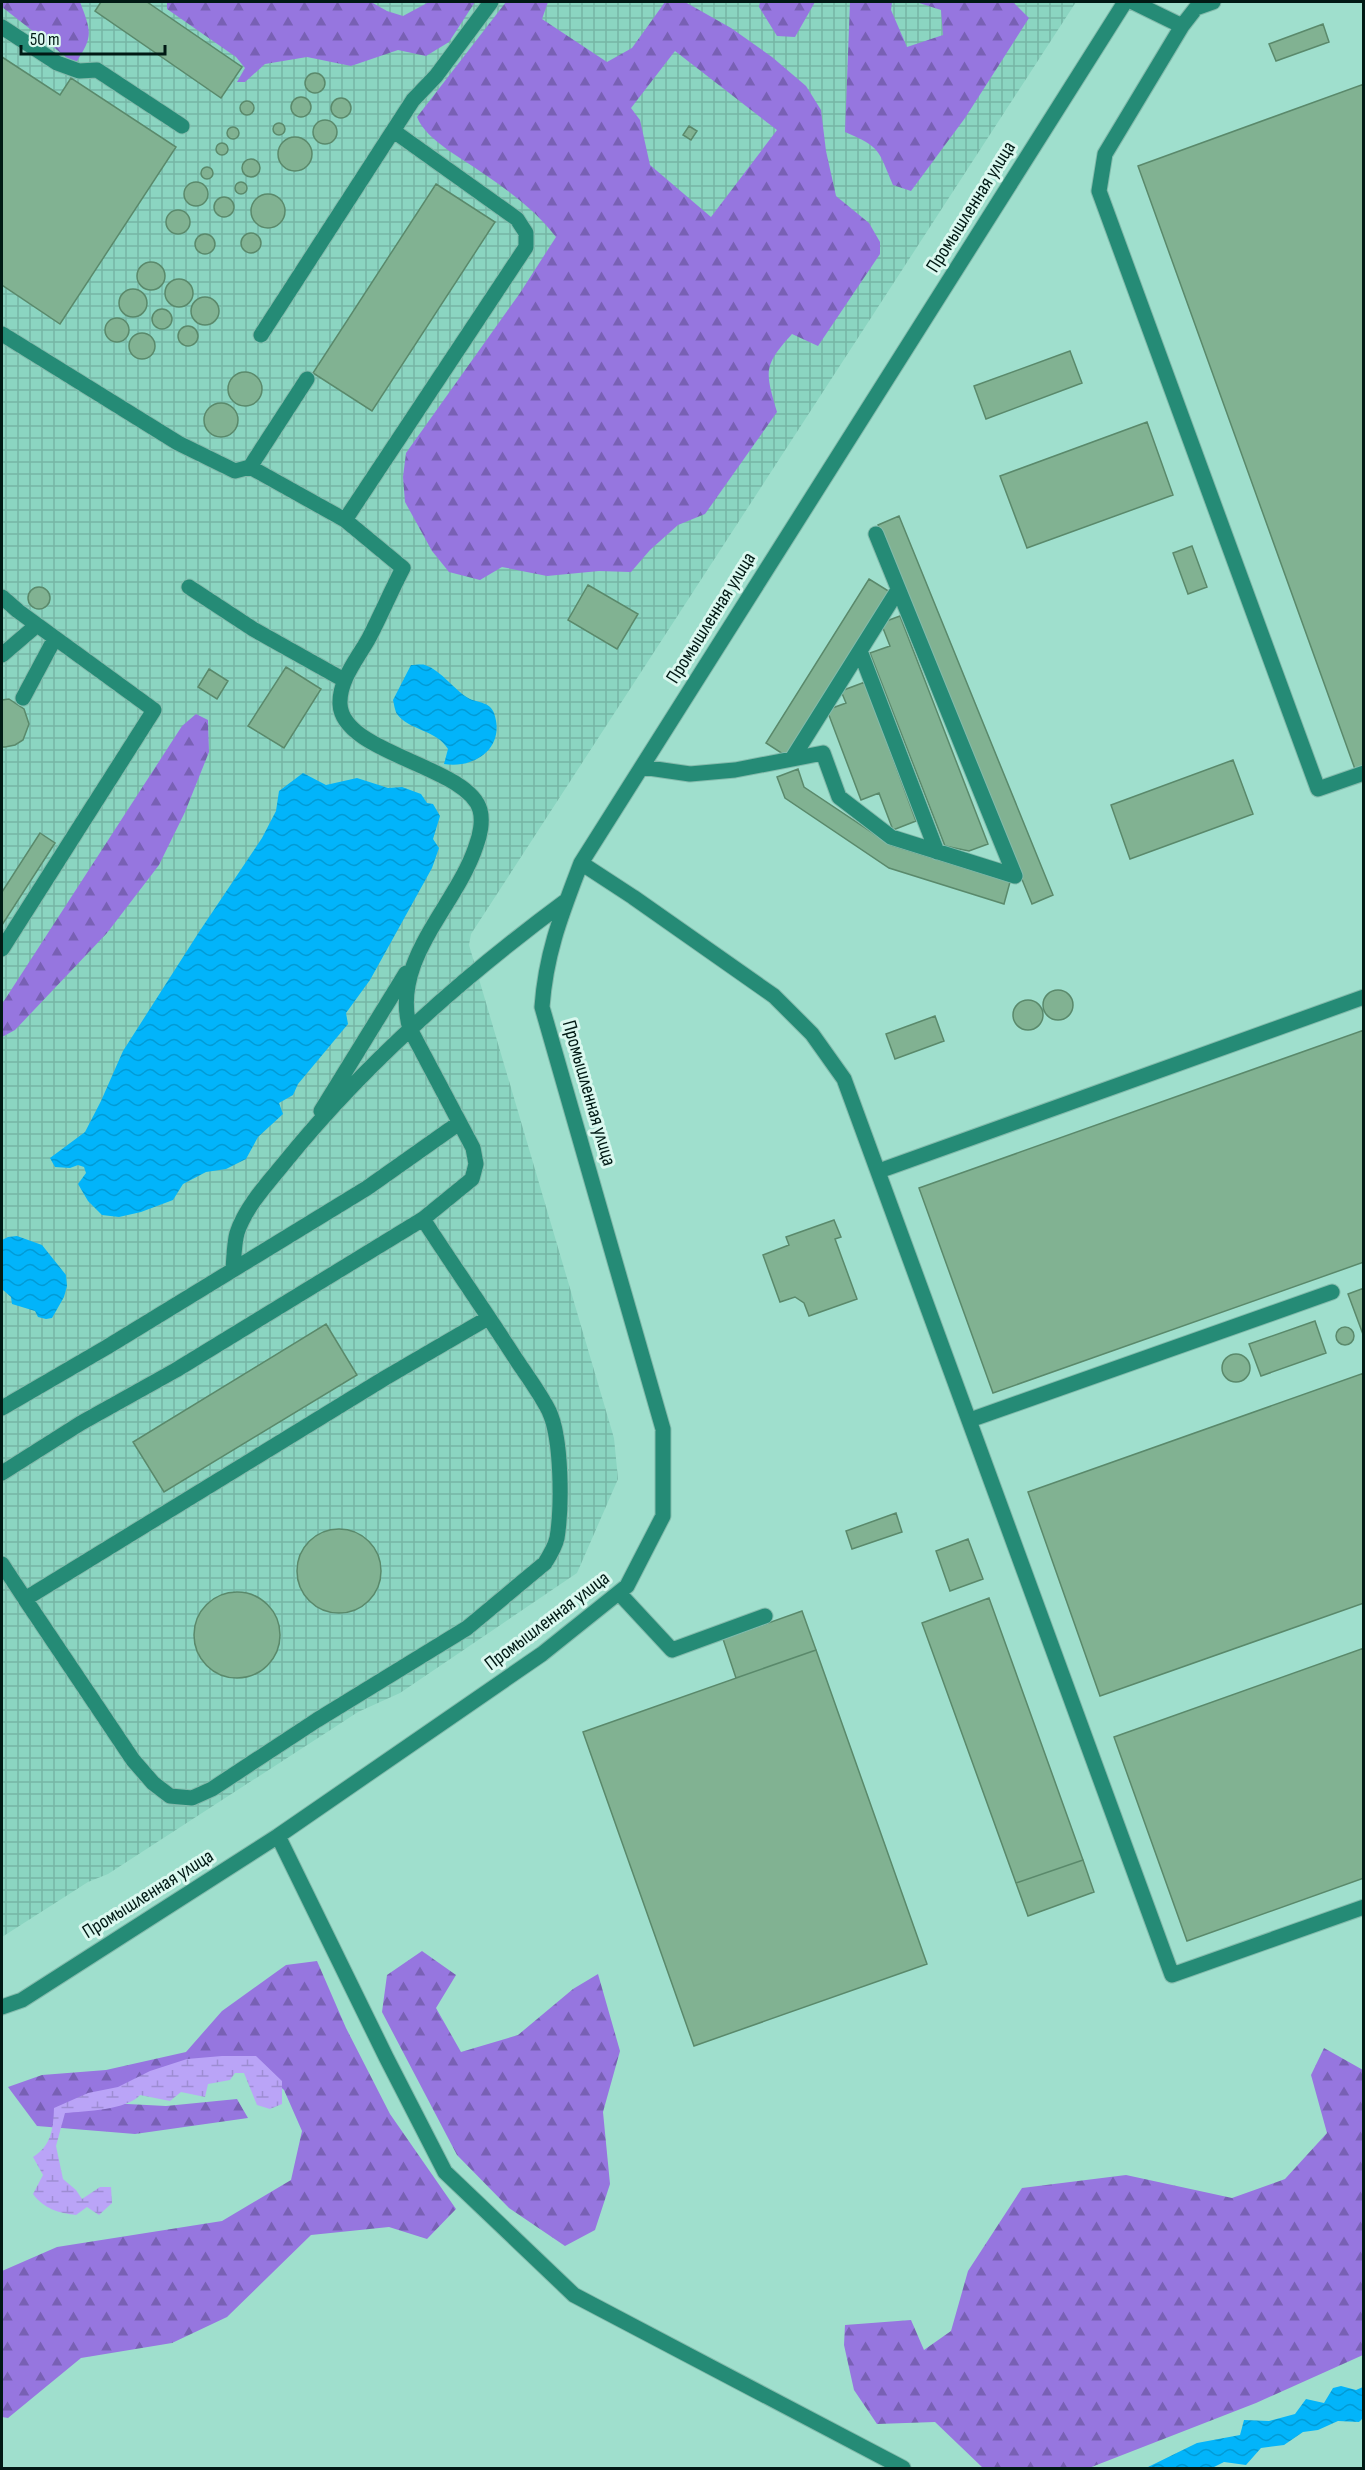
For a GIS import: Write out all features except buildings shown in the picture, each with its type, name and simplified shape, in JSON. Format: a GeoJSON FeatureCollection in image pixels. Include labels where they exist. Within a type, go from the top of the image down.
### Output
{"type":"FeatureCollection","features":[{"type":"Feature","properties":{"kind":"street"},"geometry":{"type":"LineString","coordinates":[[261,335],[413,100],[435,76],[491,2]]}},
{"type":"Feature","properties":{"kind":"street","name":"Промышленная улица"},"geometry":{"type":"LineString","coordinates":[[2,2007],[22,2000],[278,1836],[542,1654],[627,1586],[663,1516],[663,1429],[542,1006],[544,974],[556,927],[581,863],[1125,2]]}},
{"type":"Feature","properties":{"kind":"street"},"geometry":{"type":"LineString","coordinates":[[1133,2],[1182,26]]}},
{"type":"Feature","properties":{"kind":"street"},"geometry":{"type":"LineString","coordinates":[[1213,2],[1196,8],[1182,26],[1105,154],[1099,191],[1318,789],[1364,773]]}},
{"type":"Feature","properties":{"kind":"street"},"geometry":{"type":"LineString","coordinates":[[2,27],[57,63],[79,71],[97,70],[182,126]]}},
{"type":"Feature","properties":{"kind":"street"},"geometry":{"type":"LineString","coordinates":[[345,520],[526,247],[526,232],[517,219],[394,132]]}},
{"type":"Feature","properties":{"kind":"street"},"geometry":{"type":"LineString","coordinates":[[4,340],[178,443],[235,471],[250,467],[307,379]]}},
{"type":"Feature","properties":{"kind":"street"},"geometry":{"type":"LineString","coordinates":[[250,467],[345,520],[403,568],[369,637],[344,680],[340,704],[344,718],[355,730],[392,754],[446,777],[473,797],[480,811],[480,834],[472,859],[413,963],[302,1141]]}},
{"type":"Feature","properties":{"kind":"street"},"geometry":{"type":"LineString","coordinates":[[813,725],[839,797],[891,837],[1015,876],[876,534]]}},
{"type":"Feature","properties":{"kind":"street"},"geometry":{"type":"LineString","coordinates":[[189,587],[253,629],[344,680]]}},
{"type":"Feature","properties":{"kind":"street"},"geometry":{"type":"LineString","coordinates":[[792,759],[898,590]]}},
{"type":"Feature","properties":{"kind":"street"},"geometry":{"type":"LineString","coordinates":[[2,597],[154,710],[2,949]]}},
{"type":"Feature","properties":{"kind":"street"},"geometry":{"type":"LineString","coordinates":[[2,655],[37,625]]}},
{"type":"Feature","properties":{"kind":"street"},"geometry":{"type":"LineString","coordinates":[[22,698],[55,638]]}},
{"type":"Feature","properties":{"kind":"street"},"geometry":{"type":"LineString","coordinates":[[860,651],[937,852]]}},
{"type":"Feature","properties":{"kind":"street"},"geometry":{"type":"LineString","coordinates":[[642,767],[690,774],[735,770],[823,753]]}},
{"type":"Feature","properties":{"kind":"street"},"geometry":{"type":"LineString","coordinates":[[581,863],[774,996],[812,1034],[844,1079],[1172,1975],[1364,1906]]}},
{"type":"Feature","properties":{"kind":"street"},"geometry":{"type":"LineString","coordinates":[[233,1269],[237,1233],[255,1199],[302,1141],[381,1056],[410,1029],[506,945],[567,900]]}},
{"type":"Feature","properties":{"kind":"street"},"geometry":{"type":"LineString","coordinates":[[2,1473],[423,1219],[472,1179],[476,1164],[473,1148],[410,1029],[406,991],[413,963]]}},
{"type":"Feature","properties":{"kind":"street"},"geometry":{"type":"LineString","coordinates":[[879,1171],[1364,997]]}},
{"type":"Feature","properties":{"kind":"street"},"geometry":{"type":"LineString","coordinates":[[2,1408],[107,1347],[367,1188],[459,1123]]}},
{"type":"Feature","properties":{"kind":"street"},"geometry":{"type":"LineString","coordinates":[[2,1564],[112,1731],[153,1783],[170,1796],[192,1798],[212,1789],[317,1720],[467,1628],[546,1563],[556,1540],[558,1522],[557,1433],[549,1410],[423,1219]]}},
{"type":"Feature","properties":{"kind":"street"},"geometry":{"type":"LineString","coordinates":[[970,1420],[1332,1292]]}},
{"type":"Feature","properties":{"kind":"street"},"geometry":{"type":"LineString","coordinates":[[26,1599],[488,1318]]}},
{"type":"Feature","properties":{"kind":"street"},"geometry":{"type":"LineString","coordinates":[[619,1593],[672,1650],[765,1616]]}},
{"type":"Feature","properties":{"kind":"street"},"geometry":{"type":"LineString","coordinates":[[278,1836],[445,2172],[574,2295],[903,2469]]}},
{"type":"Feature","properties":{"kind":"shaded area"},"geometry":{"type":"Polygon","coordinates":[[[2,2],[1076,2],[471,934],[469,945],[614,1438],[618,1479],[577,1573],[400,1693],[358,1712],[108,1874],[88,1882],[2,1937],[2,2]]]}},
{"type":"Feature","properties":{"kind":"green space"},"geometry":{"type":"Polygon","coordinates":[[[2,2],[80,2],[89,34],[88,41],[75,64],[2,7],[2,2]]]}},
{"type":"Feature","properties":{"kind":"green space"},"geometry":{"type":"Polygon","coordinates":[[[167,2],[371,2],[387,11],[403,16],[429,2],[475,2],[449,42],[426,56],[398,50],[351,66],[307,57],[265,64],[245,82],[237,82],[245,68],[236,57],[167,9],[167,2]]]}},
{"type":"Feature","properties":{"kind":"green space"},"geometry":{"type":"Polygon","coordinates":[[[506,2],[548,2],[542,19],[607,62],[632,48],[665,2],[685,2],[731,28],[772,57],[806,86],[821,110],[826,151],[836,196],[869,223],[880,242],[880,254],[818,346],[792,334],[776,354],[771,362],[769,378],[777,412],[705,514],[678,525],[650,550],[631,572],[599,571],[547,576],[502,567],[480,580],[449,572],[432,551],[405,502],[403,477],[406,453],[520,293],[556,237],[515,196],[438,142],[422,126],[417,117],[506,2]],[[675,51],[631,108],[640,120],[650,165],[711,217],[777,130],[675,51]]]}},
{"type":"Feature","properties":{"kind":"green space"},"geometry":{"type":"Polygon","coordinates":[[[760,2],[815,2],[795,37],[777,36],[759,7],[760,2]]]}},
{"type":"Feature","properties":{"kind":"green space"},"geometry":{"type":"Polygon","coordinates":[[[850,2],[892,2],[891,10],[907,47],[943,35],[941,10],[916,2],[1013,2],[1029,18],[965,118],[911,191],[893,185],[881,157],[872,146],[845,132],[850,2]]]}},
{"type":"Feature","properties":{"kind":"green space"},"geometry":{"type":"Polygon","coordinates":[[[196,714],[208,720],[209,752],[185,812],[159,865],[107,933],[15,1030],[2,1037],[2,1004],[182,726],[196,714]]]}},
{"type":"Feature","properties":{"kind":"green space"},"geometry":{"type":"Polygon","coordinates":[[[422,1951],[456,1975],[436,2008],[461,2052],[518,2035],[573,1989],[598,1974],[620,2051],[603,2112],[610,2184],[595,2230],[565,2246],[509,2208],[457,2155],[382,2012],[387,1975],[422,1951]]]}},
{"type":"Feature","properties":{"kind":"green space"},"geometry":{"type":"Polygon","coordinates":[[[317,1961],[346,2028],[390,2114],[456,2209],[427,2239],[389,2227],[311,2235],[227,2317],[172,2343],[81,2358],[8,2418],[2,2417],[2,2271],[57,2247],[222,2221],[291,2180],[302,2131],[284,2090],[256,2063],[212,2065],[108,2103],[166,2106],[237,2099],[248,2118],[135,2134],[37,2126],[8,2087],[42,2075],[106,2070],[186,2052],[222,2011],[286,1965],[317,1961]]]}},
{"type":"Feature","properties":{"kind":"green space"},"geometry":{"type":"Polygon","coordinates":[[[1324,2048],[1363,2070],[1363,2355],[1256,2403],[1089,2468],[983,2468],[935,2422],[877,2424],[854,2390],[844,2345],[845,2325],[911,2320],[924,2350],[951,2331],[968,2271],[1022,2188],[1126,2175],[1232,2198],[1285,2179],[1327,2133],[1311,2075],[1324,2048]]]}},
{"type":"Feature","properties":{"kind":"green space"},"geometry":{"type":"Polygon","coordinates":[[[256,2056],[282,2081],[282,2104],[270,2109],[257,2105],[244,2073],[235,2073],[230,2080],[208,2084],[205,2097],[181,2092],[170,2101],[140,2095],[116,2107],[65,2113],[56,2146],[63,2179],[76,2190],[82,2199],[100,2187],[111,2187],[112,2203],[99,2215],[87,2207],[76,2215],[52,2209],[33,2194],[43,2175],[33,2157],[48,2142],[52,2130],[54,2108],[88,2093],[118,2087],[150,2071],[187,2059],[256,2056]]]}},
{"type":"Feature","properties":{"kind":"water"},"geometry":{"type":"Polygon","coordinates":[[[411,665],[424,665],[431,668],[465,696],[492,709],[497,725],[496,736],[492,746],[485,754],[467,763],[444,764],[448,749],[443,743],[408,724],[397,714],[393,700],[411,665]]]}},
{"type":"Feature","properties":{"kind":"water"},"geometry":{"type":"Polygon","coordinates":[[[303,773],[326,785],[357,778],[388,788],[402,787],[421,794],[427,803],[433,804],[440,816],[433,839],[439,848],[432,868],[370,980],[346,1013],[348,1024],[298,1084],[293,1095],[279,1103],[283,1114],[258,1137],[246,1159],[226,1169],[206,1172],[183,1184],[173,1200],[141,1212],[119,1217],[102,1215],[88,1201],[78,1184],[86,1173],[84,1167],[78,1165],[70,1168],[55,1167],[50,1158],[85,1132],[123,1051],[262,838],[276,811],[279,791],[303,773]]]}},
{"type":"Feature","properties":{"kind":"water"},"geometry":{"type":"Polygon","coordinates":[[[17,1236],[42,1245],[66,1275],[67,1286],[64,1297],[52,1318],[38,1317],[35,1311],[12,1304],[11,1297],[2,1289],[2,1240],[17,1236]]]}},
{"type":"Feature","properties":{"kind":"water"},"geometry":{"type":"Polygon","coordinates":[[[1341,2386],[1356,2390],[1363,2387],[1363,2418],[1359,2422],[1338,2421],[1318,2430],[1303,2432],[1284,2445],[1261,2448],[1246,2465],[1224,2462],[1212,2468],[1146,2468],[1197,2443],[1240,2435],[1244,2420],[1269,2421],[1295,2414],[1306,2399],[1324,2403],[1333,2388],[1341,2386]]]}}]}
